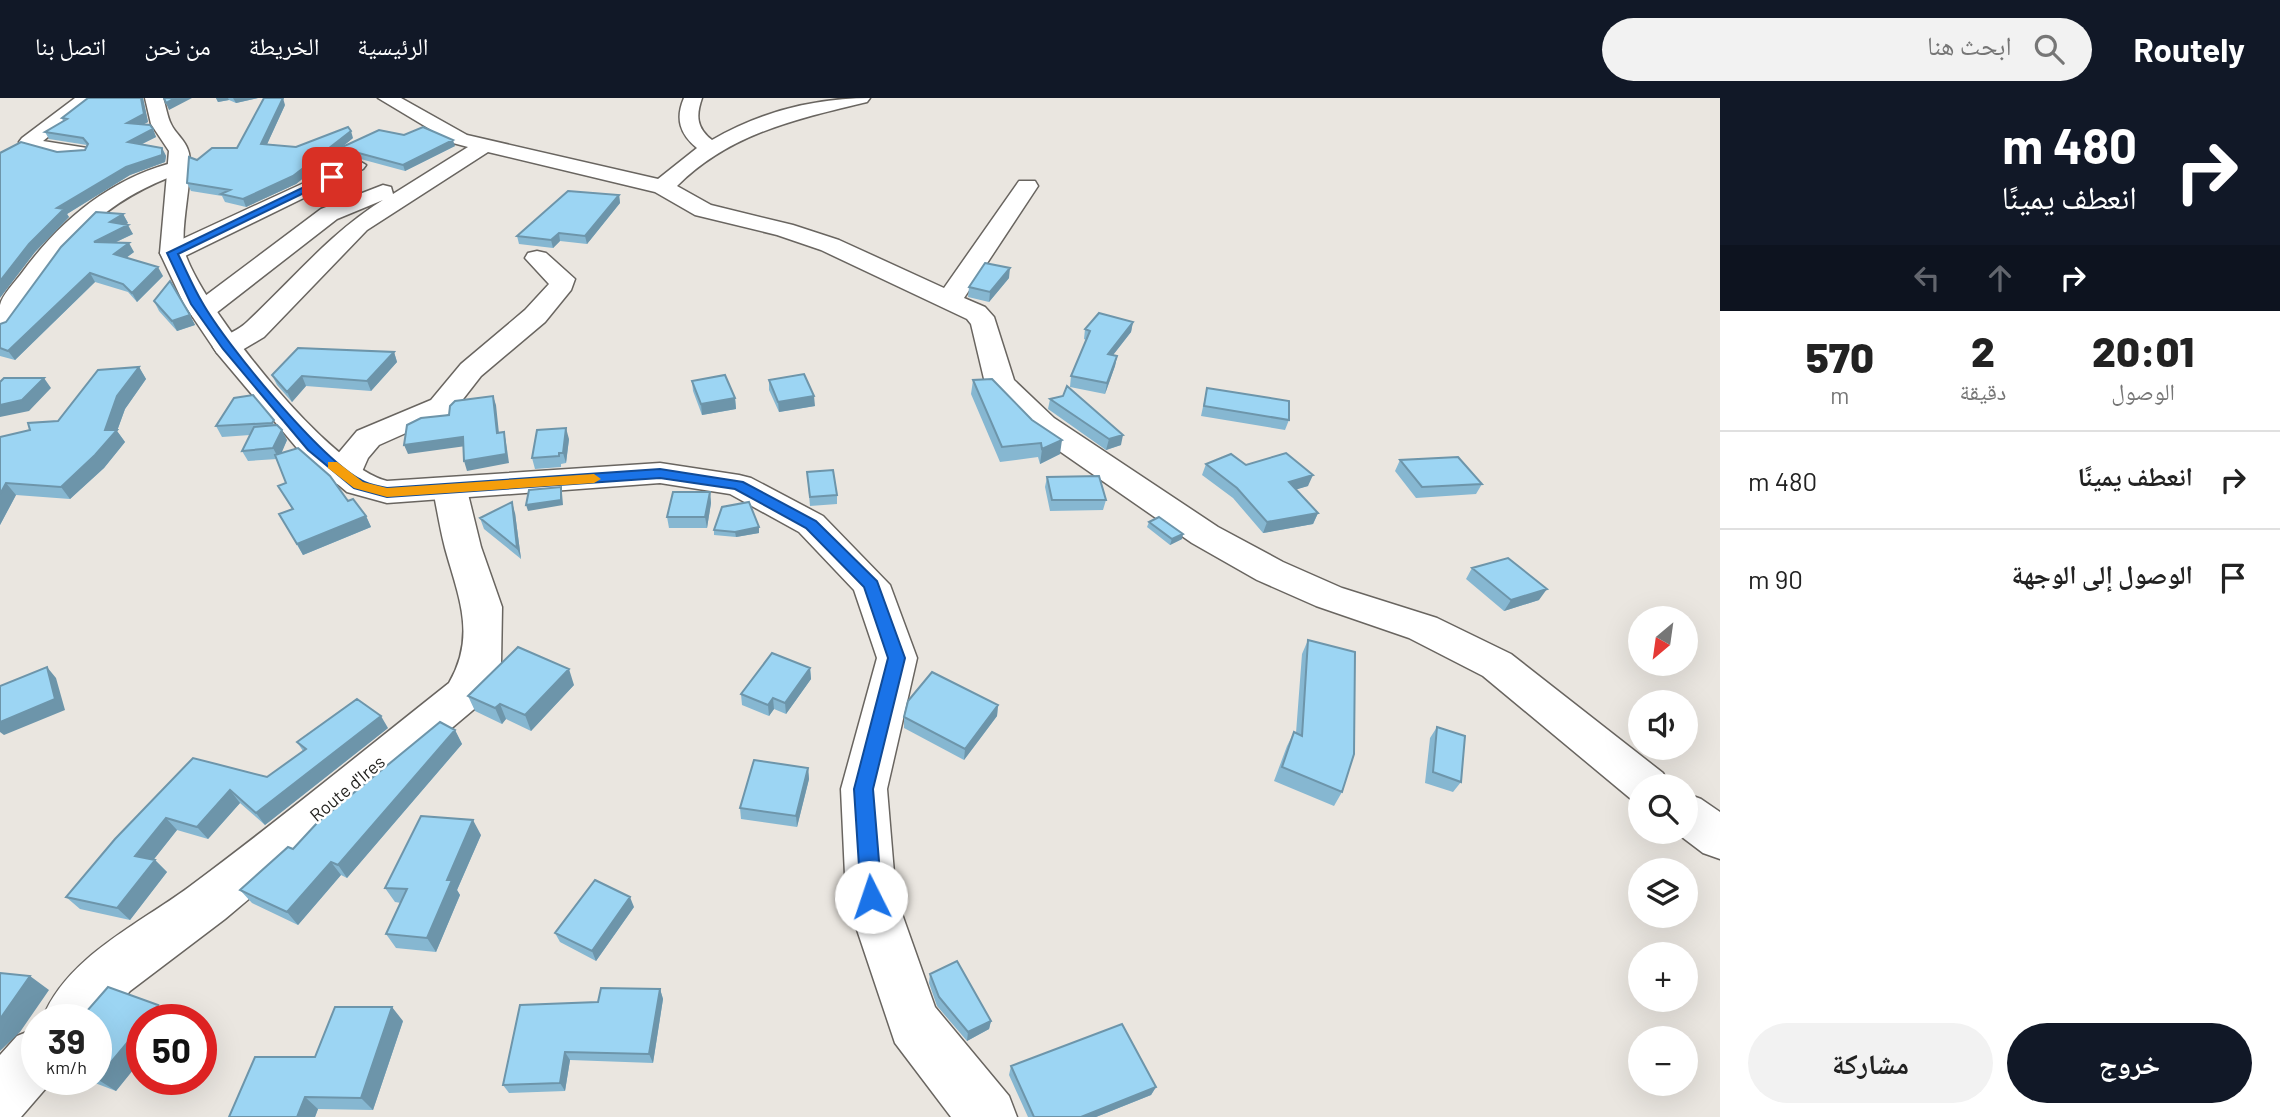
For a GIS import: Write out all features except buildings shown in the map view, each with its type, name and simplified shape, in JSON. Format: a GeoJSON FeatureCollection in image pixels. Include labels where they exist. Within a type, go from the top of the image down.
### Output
{"type":"FeatureCollection","features":[{"type":"Feature","properties":{"kind":"street"},"geometry":{"type":"LineString","coordinates":[[80,152],[29,142],[87,98]]}},
{"type":"Feature","properties":{"kind":"street"},"geometry":{"type":"LineString","coordinates":[[154,98],[161,124],[179,151],[172,253],[202,310],[227,347],[313,447],[345,476],[359,485],[387,492],[450,490],[660,474],[738,485],[811,524],[872,585],[897,658],[864,789],[871,897],[914,1024],[988,1117]]}},
{"type":"Feature","properties":{"kind":"street"},"geometry":{"type":"LineString","coordinates":[[387,98],[460,139],[663,187],[703,210],[785,230],[830,245],[981,317],[1000,383],[1043,425],[1205,535],[1270,571],[1329,597],[1423,628],[1497,665],[1632,774]]}},
{"type":"Feature","properties":{"kind":"street"},"geometry":{"type":"LineString","coordinates":[[693,98],[687,111],[689,130],[698,141],[712,148]]}},
{"type":"Feature","properties":{"kind":"street"},"geometry":{"type":"LineString","coordinates":[[663,187],[681,167],[712,148],[770,121],[861,98]]}},
{"type":"Feature","properties":{"kind":"street"},"geometry":{"type":"LineString","coordinates":[[227,347],[254,331],[359,225],[382,207],[485,145]]}},
{"type":"Feature","properties":{"kind":"street"},"geometry":{"type":"LineString","coordinates":[[172,253],[356,165]]}},
{"type":"Feature","properties":{"kind":"street"},"geometry":{"type":"LineString","coordinates":[[202,310],[329,214],[389,189],[414,175],[418,165]]}},
{"type":"Feature","properties":{"kind":"street"},"geometry":{"type":"LineString","coordinates":[[0,324],[49,250],[86,214],[117,191],[153,174],[179,167]]}},
{"type":"Feature","properties":{"kind":"street"},"geometry":{"type":"LineString","coordinates":[[949,301],[1027,186]]}},
{"type":"Feature","properties":{"kind":"street"},"geometry":{"type":"LineString","coordinates":[[345,476],[352,456],[368,438],[442,406],[471,370],[535,317],[562,285],[562,279],[537,258]]}},
{"type":"Feature","properties":{"kind":"street","name":"Route d'Ires"},"geometry":{"type":"LineString","coordinates":[[83,1004],[111,973],[207,903],[464,694],[481,664],[484,607],[463,547],[450,490]]}},
{"type":"Feature","properties":{"kind":"street"},"geometry":{"type":"LineString","coordinates":[[1698,822],[1720,838]]}},
{"type":"Feature","properties":{"kind":"street"},"geometry":{"type":"LineString","coordinates":[[0,1097],[21,1074]]}},
{"type":"Feature","properties":{"kind":"slow traffic"},"geometry":{"type":"LineString","coordinates":[[332,465],[359,485],[387,492],[424,492],[594,479]]}},
{"type":"Feature","properties":{"kind":"route"},"geometry":{"type":"LineString","coordinates":[[332,177],[236,225],[172,253],[197,304],[227,347],[313,447],[345,476],[359,485],[387,492],[424,492],[660,474],[738,485],[811,524],[872,585],[897,658],[864,789],[871,897]]}}]}
